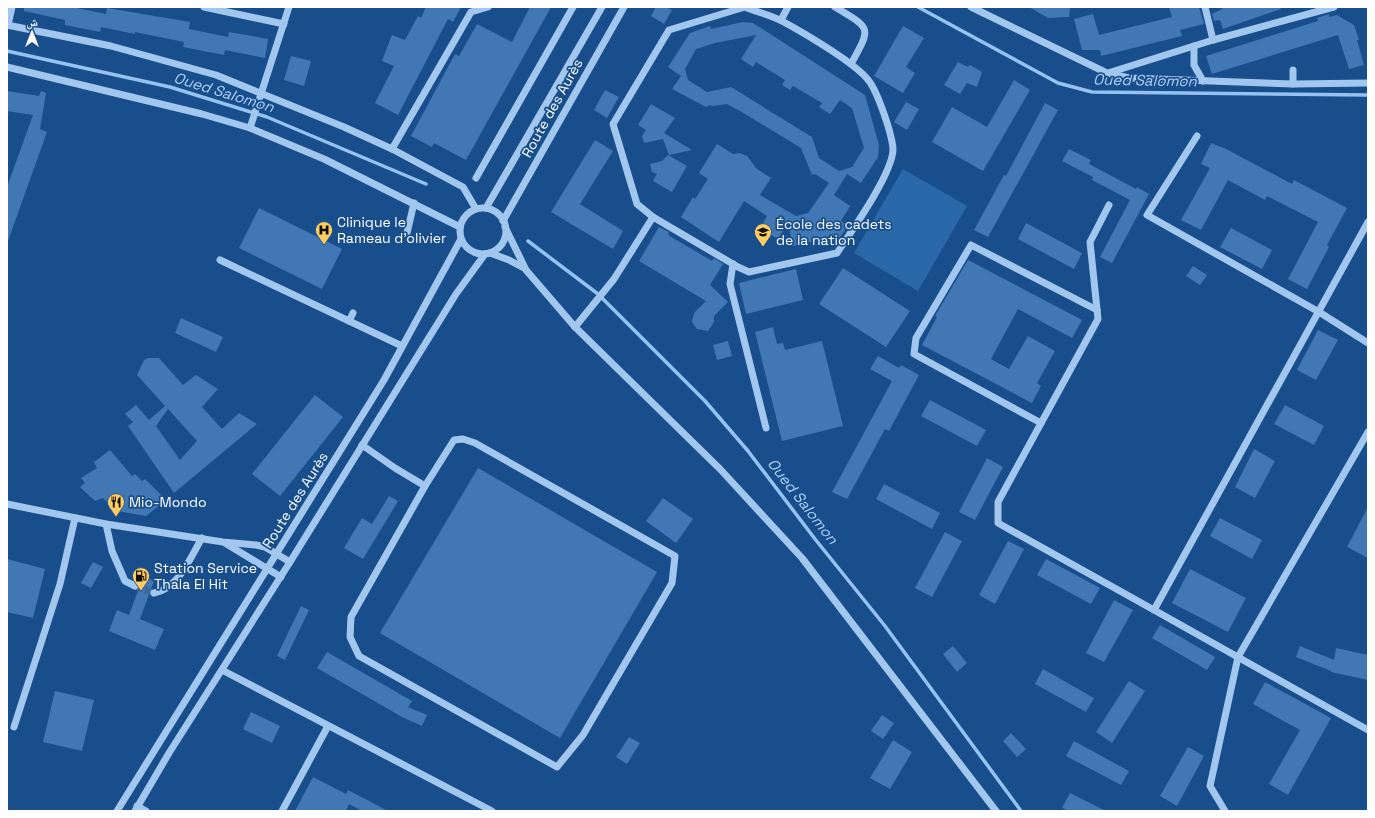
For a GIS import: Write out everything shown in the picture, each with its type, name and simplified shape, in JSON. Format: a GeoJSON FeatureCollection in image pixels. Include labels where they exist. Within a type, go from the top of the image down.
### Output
{"type":"FeatureCollection","features":[{"type":"Feature","properties":{"kind":"street"},"geometry":{"type":"LineString","coordinates":[[12,7],[8,25],[111,46],[216,75],[262,93],[392,149],[463,187],[476,209]]}},
{"type":"Feature","properties":{"kind":"street"},"geometry":{"type":"LineString","coordinates":[[204,7],[238,11],[284,24]]}},
{"type":"Feature","properties":{"kind":"street"},"geometry":{"type":"LineString","coordinates":[[250,128],[289,7]]}},
{"type":"Feature","properties":{"kind":"street"},"geometry":{"type":"LineString","coordinates":[[392,149],[471,12],[488,7]]}},
{"type":"Feature","properties":{"kind":"street"},"geometry":{"type":"LineString","coordinates":[[476,178],[573,7]]}},
{"type":"Feature","properties":{"kind":"street","name":"Route des Aurès"},"geometry":{"type":"LineString","coordinates":[[486,208],[602,7]]}},
{"type":"Feature","properties":{"kind":"street","name":"Route des Aurès"},"geometry":{"type":"LineString","coordinates":[[504,224],[624,7]]}},
{"type":"Feature","properties":{"kind":"street"},"geometry":{"type":"LineString","coordinates":[[745,7],[781,20],[851,64],[869,80],[877,95],[893,150],[886,173],[865,211],[837,252],[749,272],[653,217],[636,204],[613,124],[669,30],[745,7]]}},
{"type":"Feature","properties":{"kind":"street"},"geometry":{"type":"LineString","coordinates":[[781,20],[788,7]]}},
{"type":"Feature","properties":{"kind":"street"},"geometry":{"type":"LineString","coordinates":[[835,7],[859,22],[865,29],[866,38],[851,64]]}},
{"type":"Feature","properties":{"kind":"street"},"geometry":{"type":"LineString","coordinates":[[971,7],[1108,73],[1129,78],[1294,84],[1368,83]]}},
{"type":"Feature","properties":{"kind":"street"},"geometry":{"type":"LineString","coordinates":[[1205,7],[1213,40]]}},
{"type":"Feature","properties":{"kind":"street"},"geometry":{"type":"LineString","coordinates":[[1108,73],[1213,40],[1334,7]]}},
{"type":"Feature","properties":{"kind":"street"},"geometry":{"type":"LineString","coordinates":[[1194,46],[1194,65],[1203,81]]}},
{"type":"Feature","properties":{"kind":"street"},"geometry":{"type":"LineString","coordinates":[[7,67],[202,114],[250,128],[324,159],[460,227]]}},
{"type":"Feature","properties":{"kind":"street"},"geometry":{"type":"LineString","coordinates":[[1293,70],[1294,84]]}},
{"type":"Feature","properties":{"kind":"street"},"geometry":{"type":"LineString","coordinates":[[1197,136],[1147,215],[1319,312],[1368,343]]}},
{"type":"Feature","properties":{"kind":"street"},"geometry":{"type":"LineString","coordinates":[[407,233],[414,203]]}},
{"type":"Feature","properties":{"kind":"street"},"geometry":{"type":"LineString","coordinates":[[1109,205],[1090,242],[1098,319],[998,502],[998,523],[1368,730]]}},
{"type":"Feature","properties":{"kind":"street"},"geometry":{"type":"LineString","coordinates":[[526,270],[509,260],[488,253],[470,250],[461,239],[460,227],[466,216],[476,209],[486,208],[493,210],[504,224],[526,270],[575,327],[720,469],[798,553],[996,811]]}},
{"type":"Feature","properties":{"kind":"street"},"geometry":{"type":"LineString","coordinates":[[575,327],[610,285],[653,217]]}},
{"type":"Feature","properties":{"kind":"street"},"geometry":{"type":"LineString","coordinates":[[1154,610],[1368,222]]}},
{"type":"Feature","properties":{"kind":"street"},"geometry":{"type":"LineString","coordinates":[[488,253],[501,245],[506,234],[504,224]]}},
{"type":"Feature","properties":{"kind":"street","name":"Route des Aurès"},"geometry":{"type":"LineString","coordinates":[[117,811],[268,570],[384,380],[461,239]]}},
{"type":"Feature","properties":{"kind":"street"},"geometry":{"type":"LineString","coordinates":[[1041,423],[914,354],[916,338],[971,245],[1097,310]]}},
{"type":"Feature","properties":{"kind":"street","name":"Route des Aurès"},"geometry":{"type":"LineString","coordinates":[[136,809],[465,279],[488,253]]}},
{"type":"Feature","properties":{"kind":"street"},"geometry":{"type":"LineString","coordinates":[[220,260],[402,346]]}},
{"type":"Feature","properties":{"kind":"street"},"geometry":{"type":"LineString","coordinates":[[733,264],[730,284],[766,428]]}},
{"type":"Feature","properties":{"kind":"street"},"geometry":{"type":"LineString","coordinates":[[349,321],[353,313]]}},
{"type":"Feature","properties":{"kind":"street"},"geometry":{"type":"LineString","coordinates":[[1225,811],[1210,786],[1238,657],[1368,432]]}},
{"type":"Feature","properties":{"kind":"street"},"geometry":{"type":"LineString","coordinates":[[463,439],[475,443],[675,556],[672,583],[583,735],[557,767],[359,656],[356,650],[350,637],[351,617],[425,486],[454,440],[463,439]]}},
{"type":"Feature","properties":{"kind":"street"},"geometry":{"type":"LineString","coordinates":[[362,445],[395,468],[425,486]]}},
{"type":"Feature","properties":{"kind":"street"},"geometry":{"type":"LineString","coordinates":[[7,504],[106,524],[223,542],[261,546],[290,562]]}},
{"type":"Feature","properties":{"kind":"street"},"geometry":{"type":"LineString","coordinates":[[14,727],[60,584],[75,518]]}},
{"type":"Feature","properties":{"kind":"street"},"geometry":{"type":"LineString","coordinates":[[106,524],[112,551],[125,581],[135,586]]}},
{"type":"Feature","properties":{"kind":"street"},"geometry":{"type":"LineString","coordinates":[[154,593],[163,591],[178,579],[202,538]]}},
{"type":"Feature","properties":{"kind":"street"},"geometry":{"type":"LineString","coordinates":[[223,542],[281,577]]}},
{"type":"Feature","properties":{"kind":"street"},"geometry":{"type":"LineString","coordinates":[[222,670],[492,811]]}},
{"type":"Feature","properties":{"kind":"street"},"geometry":{"type":"LineString","coordinates":[[282,811],[328,726]]}},
{"type":"Feature","properties":{"kind":"street"},"geometry":{"type":"LineString","coordinates":[[136,809],[146,811]]}},
{"type":"Feature","properties":{"kind":"shaded area"},"geometry":{"type":"Polygon","coordinates":[[[903,169],[967,206],[918,291],[854,253],[903,169]]]}},
{"type":"Feature","properties":{"kind":"building"},"geometry":{"type":"Polygon","coordinates":[[[24,7],[72,7],[106,14],[107,8],[190,22],[189,29],[228,37],[229,32],[268,39],[265,58],[225,50],[224,55],[183,47],[184,42],[135,32],[135,34],[101,27],[100,32],[65,25],[65,20],[24,11],[24,7]]]}},
{"type":"Feature","properties":{"kind":"building"},"geometry":{"type":"Polygon","coordinates":[[[426,7],[461,7],[453,22],[448,19],[398,115],[375,103],[394,66],[382,61],[392,35],[405,40],[418,16],[421,18],[426,7]]]}},
{"type":"Feature","properties":{"kind":"building"},"geometry":{"type":"Polygon","coordinates":[[[530,7],[551,7],[466,160],[434,143],[432,147],[411,136],[455,54],[459,56],[477,24],[512,42],[530,7]]]}},
{"type":"Feature","properties":{"kind":"building"},"geometry":{"type":"Polygon","coordinates":[[[656,7],[666,7],[672,10],[664,24],[651,16],[656,7]]]}},
{"type":"Feature","properties":{"kind":"building"},"geometry":{"type":"Polygon","coordinates":[[[1029,7],[1070,7],[1069,17],[1048,18],[1029,7]]]}},
{"type":"Feature","properties":{"kind":"building"},"geometry":{"type":"Polygon","coordinates":[[[1169,7],[1199,7],[1204,24],[1180,30],[1182,36],[1101,56],[1100,50],[1082,50],[1074,19],[1093,14],[1099,35],[1172,17],[1169,7]]]}},
{"type":"Feature","properties":{"kind":"building"},"geometry":{"type":"Polygon","coordinates":[[[1222,7],[1280,7],[1281,9],[1223,29],[1220,20],[1214,21],[1212,14],[1222,9],[1222,7]]]}},
{"type":"Feature","properties":{"kind":"building"},"geometry":{"type":"Polygon","coordinates":[[[1329,14],[1329,17],[1337,15],[1354,25],[1359,40],[1357,40],[1364,65],[1349,69],[1338,35],[1212,74],[1206,56],[1318,21],[1317,18],[1329,14]]]}},
{"type":"Feature","properties":{"kind":"building"},"geometry":{"type":"Polygon","coordinates":[[[743,22],[753,23],[865,95],[879,145],[878,157],[861,183],[847,174],[834,195],[850,206],[841,221],[848,226],[835,244],[827,238],[793,246],[788,223],[778,239],[760,228],[767,216],[744,201],[719,242],[681,217],[693,197],[695,199],[708,179],[699,173],[717,144],[733,154],[740,153],[747,156],[757,169],[771,178],[760,195],[796,216],[808,213],[829,183],[815,174],[812,175],[801,148],[745,114],[727,104],[710,105],[706,107],[672,89],[681,76],[668,67],[690,33],[710,26],[711,29],[743,22]],[[756,35],[715,43],[696,49],[685,69],[688,80],[707,92],[731,87],[812,137],[819,158],[839,171],[852,167],[864,148],[852,108],[840,100],[830,114],[819,107],[822,103],[793,86],[790,90],[782,85],[785,80],[756,62],[753,67],[741,59],[756,35]]]}},
{"type":"Feature","properties":{"kind":"building"},"geometry":{"type":"Polygon","coordinates":[[[903,26],[924,38],[906,67],[915,73],[903,93],[874,76],[903,26]]]}},
{"type":"Feature","properties":{"kind":"building"},"geometry":{"type":"Polygon","coordinates":[[[291,56],[311,61],[304,86],[284,80],[291,56]]]}},
{"type":"Feature","properties":{"kind":"building"},"geometry":{"type":"Polygon","coordinates":[[[958,62],[968,67],[970,65],[982,72],[977,87],[967,83],[960,94],[944,85],[958,62]]]}},
{"type":"Feature","properties":{"kind":"building"},"geometry":{"type":"Polygon","coordinates":[[[1014,80],[1030,90],[983,171],[932,142],[952,107],[987,127],[1014,80]]]}},
{"type":"Feature","properties":{"kind":"building"},"geometry":{"type":"Polygon","coordinates":[[[605,90],[619,97],[607,118],[594,110],[605,90]]]}},
{"type":"Feature","properties":{"kind":"building"},"geometry":{"type":"Polygon","coordinates":[[[7,91],[39,96],[41,91],[46,93],[40,129],[47,132],[8,241],[7,187],[33,115],[7,111],[7,91]]]}},
{"type":"Feature","properties":{"kind":"building"},"geometry":{"type":"Polygon","coordinates":[[[906,102],[919,109],[907,130],[894,122],[906,102]]]}},
{"type":"Feature","properties":{"kind":"building"},"geometry":{"type":"Polygon","coordinates":[[[1045,103],[1058,110],[988,237],[974,230],[1004,175],[1006,176],[1045,103]]]}},
{"type":"Feature","properties":{"kind":"building"},"geometry":{"type":"Polygon","coordinates":[[[651,104],[675,118],[664,133],[692,150],[669,155],[663,139],[644,143],[642,136],[646,130],[638,125],[651,104]]]}},
{"type":"Feature","properties":{"kind":"building"},"geometry":{"type":"Polygon","coordinates":[[[595,140],[613,151],[580,204],[623,231],[613,249],[551,212],[595,140]]]}},
{"type":"Feature","properties":{"kind":"building"},"geometry":{"type":"Polygon","coordinates":[[[1211,143],[1226,149],[1292,184],[1294,180],[1347,208],[1327,245],[1329,247],[1307,289],[1288,279],[1318,222],[1267,196],[1265,200],[1228,180],[1201,230],[1181,220],[1210,168],[1201,164],[1211,143]]]}},
{"type":"Feature","properties":{"kind":"building"},"geometry":{"type":"Polygon","coordinates":[[[1069,149],[1091,160],[1089,164],[1136,189],[1137,187],[1149,194],[1112,263],[1100,257],[1130,200],[1092,180],[1093,177],[1062,161],[1069,149]]]}},
{"type":"Feature","properties":{"kind":"building"},"geometry":{"type":"Polygon","coordinates":[[[668,155],[687,166],[672,192],[653,181],[657,174],[652,172],[650,164],[662,161],[668,155]]]}},
{"type":"Feature","properties":{"kind":"building"},"geometry":{"type":"Polygon","coordinates":[[[259,208],[342,249],[322,289],[239,248],[259,208]]]}},
{"type":"Feature","properties":{"kind":"building"},"geometry":{"type":"Polygon","coordinates":[[[1026,223],[1082,253],[1074,269],[1018,239],[1026,223]]]}},
{"type":"Feature","properties":{"kind":"building"},"geometry":{"type":"Polygon","coordinates":[[[659,227],[669,232],[668,235],[712,261],[714,258],[723,264],[710,285],[728,302],[714,316],[714,322],[708,331],[697,329],[692,322],[694,313],[706,301],[639,261],[659,227]]]}},
{"type":"Feature","properties":{"kind":"building"},"geometry":{"type":"Polygon","coordinates":[[[1231,228],[1272,250],[1262,269],[1220,247],[1231,228]]]}},
{"type":"Feature","properties":{"kind":"building"},"geometry":{"type":"Polygon","coordinates":[[[968,260],[1082,320],[1072,338],[1018,309],[991,359],[1009,369],[1028,336],[1055,351],[1037,383],[1041,386],[1032,403],[922,345],[937,317],[935,316],[968,260]]]}},
{"type":"Feature","properties":{"kind":"building"},"geometry":{"type":"Polygon","coordinates":[[[1193,266],[1207,275],[1200,285],[1186,276],[1193,266]]]}},
{"type":"Feature","properties":{"kind":"building"},"geometry":{"type":"Polygon","coordinates":[[[843,268],[910,311],[886,347],[819,304],[843,268]]]}},
{"type":"Feature","properties":{"kind":"building"},"geometry":{"type":"Polygon","coordinates":[[[796,269],[803,300],[746,314],[739,283],[796,269]]]}},
{"type":"Feature","properties":{"kind":"building"},"geometry":{"type":"Polygon","coordinates":[[[181,318],[223,337],[216,352],[175,333],[181,318]]]}},
{"type":"Feature","properties":{"kind":"building"},"geometry":{"type":"Polygon","coordinates":[[[773,327],[777,344],[783,343],[785,350],[822,341],[843,426],[782,441],[755,332],[773,327]]]}},
{"type":"Feature","properties":{"kind":"building"},"geometry":{"type":"Polygon","coordinates":[[[1318,330],[1338,340],[1316,380],[1297,370],[1318,330]]]}},
{"type":"Feature","properties":{"kind":"building"},"geometry":{"type":"Polygon","coordinates":[[[728,341],[732,356],[717,360],[713,345],[728,341]]]}},
{"type":"Feature","properties":{"kind":"building"},"geometry":{"type":"Polygon","coordinates":[[[878,356],[899,368],[901,365],[919,375],[889,431],[885,429],[847,499],[832,492],[892,381],[870,369],[878,356]]]}},
{"type":"Feature","properties":{"kind":"building"},"geometry":{"type":"Polygon","coordinates":[[[148,358],[159,358],[183,385],[196,375],[218,389],[202,407],[222,429],[239,413],[257,424],[174,493],[128,426],[133,422],[125,414],[136,405],[149,420],[165,406],[137,375],[144,360],[148,358]],[[168,409],[156,426],[180,460],[197,441],[168,409]]]}},
{"type":"Feature","properties":{"kind":"building"},"geometry":{"type":"Polygon","coordinates":[[[315,395],[343,417],[280,496],[252,474],[315,395]]]}},
{"type":"Feature","properties":{"kind":"building"},"geometry":{"type":"Polygon","coordinates":[[[930,400],[986,430],[977,446],[921,416],[930,400]]]}},
{"type":"Feature","properties":{"kind":"building"},"geometry":{"type":"Polygon","coordinates":[[[1285,405],[1324,426],[1314,445],[1274,424],[1285,405]]]}},
{"type":"Feature","properties":{"kind":"building"},"geometry":{"type":"Polygon","coordinates":[[[1254,449],[1275,461],[1255,498],[1235,487],[1254,449]]]}},
{"type":"Feature","properties":{"kind":"building"},"geometry":{"type":"Polygon","coordinates":[[[110,450],[132,476],[135,474],[142,481],[145,479],[166,500],[146,516],[117,511],[103,498],[95,501],[80,487],[85,483],[81,478],[97,468],[94,462],[110,450]]]}},
{"type":"Feature","properties":{"kind":"building"},"geometry":{"type":"Polygon","coordinates":[[[987,458],[1003,467],[975,520],[959,512],[987,458]]]}},
{"type":"Feature","properties":{"kind":"building"},"geometry":{"type":"Polygon","coordinates":[[[478,468],[657,572],[560,738],[380,633],[478,468]]]}},
{"type":"Feature","properties":{"kind":"building"},"geometry":{"type":"Polygon","coordinates":[[[884,484],[940,513],[932,529],[876,499],[884,484]]]}},
{"type":"Feature","properties":{"kind":"building"},"geometry":{"type":"Polygon","coordinates":[[[389,496],[398,501],[363,559],[344,548],[362,518],[372,524],[389,496]]]}},
{"type":"Feature","properties":{"kind":"building"},"geometry":{"type":"Polygon","coordinates":[[[663,498],[693,519],[676,543],[646,521],[663,498]]]}},
{"type":"Feature","properties":{"kind":"building"},"geometry":{"type":"Polygon","coordinates":[[[1368,507],[1368,558],[1347,547],[1368,507]]]}},
{"type":"Feature","properties":{"kind":"building"},"geometry":{"type":"Polygon","coordinates":[[[1220,518],[1262,540],[1252,559],[1210,536],[1220,518]]]}},
{"type":"Feature","properties":{"kind":"building"},"geometry":{"type":"Polygon","coordinates":[[[945,532],[962,541],[932,597],[915,588],[945,532]]]}},
{"type":"Feature","properties":{"kind":"building"},"geometry":{"type":"Polygon","coordinates":[[[1008,541],[1024,549],[995,604],[979,595],[1008,541]]]}},
{"type":"Feature","properties":{"kind":"building"},"geometry":{"type":"Polygon","coordinates":[[[7,559],[45,569],[33,618],[7,612],[7,559]]]}},
{"type":"Feature","properties":{"kind":"building"},"geometry":{"type":"Polygon","coordinates":[[[1046,559],[1100,588],[1091,604],[1037,575],[1046,559]]]}},
{"type":"Feature","properties":{"kind":"building"},"geometry":{"type":"Polygon","coordinates":[[[93,562],[103,567],[91,588],[81,583],[93,562]]]}},
{"type":"Feature","properties":{"kind":"building"},"geometry":{"type":"Polygon","coordinates":[[[1190,569],[1246,598],[1228,632],[1172,603],[1190,569]]]}},
{"type":"Feature","properties":{"kind":"building"},"geometry":{"type":"Polygon","coordinates":[[[143,577],[154,581],[140,619],[164,629],[155,650],[109,631],[117,610],[129,615],[143,577]]]}},
{"type":"Feature","properties":{"kind":"building"},"geometry":{"type":"Polygon","coordinates":[[[1114,600],[1133,610],[1104,662],[1086,653],[1114,600]]]}},
{"type":"Feature","properties":{"kind":"building"},"geometry":{"type":"Polygon","coordinates":[[[301,606],[309,610],[285,660],[277,656],[301,606]]]}},
{"type":"Feature","properties":{"kind":"building"},"geometry":{"type":"Polygon","coordinates":[[[1160,625],[1215,657],[1207,670],[1152,638],[1160,625]]]}},
{"type":"Feature","properties":{"kind":"building"},"geometry":{"type":"Polygon","coordinates":[[[953,646],[967,663],[957,672],[943,654],[953,646]]]}},
{"type":"Feature","properties":{"kind":"building"},"geometry":{"type":"Polygon","coordinates":[[[1300,646],[1334,660],[1336,648],[1368,655],[1368,680],[1331,672],[1296,657],[1300,646]]]}},
{"type":"Feature","properties":{"kind":"building"},"geometry":{"type":"Polygon","coordinates":[[[327,652],[412,701],[408,707],[427,715],[422,726],[402,717],[317,668],[327,652]]]}},
{"type":"Feature","properties":{"kind":"building"},"geometry":{"type":"Polygon","coordinates":[[[1043,669],[1094,698],[1086,712],[1035,684],[1043,669]]]}},
{"type":"Feature","properties":{"kind":"building"},"geometry":{"type":"Polygon","coordinates":[[[1129,681],[1145,691],[1112,743],[1096,732],[1129,681]]]}},
{"type":"Feature","properties":{"kind":"building"},"geometry":{"type":"Polygon","coordinates":[[[1265,682],[1331,718],[1288,795],[1269,784],[1300,730],[1253,704],[1265,682]]]}},
{"type":"Feature","properties":{"kind":"building"},"geometry":{"type":"Polygon","coordinates":[[[55,691],[94,700],[82,751],[43,742],[55,691]]]}},
{"type":"Feature","properties":{"kind":"building"},"geometry":{"type":"Polygon","coordinates":[[[251,712],[280,726],[272,743],[243,729],[251,712]]]}},
{"type":"Feature","properties":{"kind":"building"},"geometry":{"type":"Polygon","coordinates":[[[882,715],[894,723],[883,739],[871,731],[882,715]]]}},
{"type":"Feature","properties":{"kind":"building"},"geometry":{"type":"Polygon","coordinates":[[[1011,733],[1026,749],[1017,757],[1003,741],[1011,733]]]}},
{"type":"Feature","properties":{"kind":"building"},"geometry":{"type":"Polygon","coordinates":[[[629,737],[640,743],[627,764],[616,757],[629,737]]]}},
{"type":"Feature","properties":{"kind":"building"},"geometry":{"type":"Polygon","coordinates":[[[893,740],[912,752],[890,789],[870,778],[893,740]]]}},
{"type":"Feature","properties":{"kind":"building"},"geometry":{"type":"Polygon","coordinates":[[[1074,741],[1129,771],[1121,785],[1066,756],[1074,741]]]}},
{"type":"Feature","properties":{"kind":"building"},"geometry":{"type":"Polygon","coordinates":[[[1188,747],[1204,756],[1177,806],[1160,796],[1188,747]]]}},
{"type":"Feature","properties":{"kind":"building"},"geometry":{"type":"Polygon","coordinates":[[[313,777],[346,794],[348,790],[388,811],[362,811],[349,804],[346,811],[295,811],[313,777]]]}},
{"type":"Feature","properties":{"kind":"building"},"geometry":{"type":"Polygon","coordinates":[[[1070,793],[1106,811],[1069,811],[1062,808],[1070,793]]]}},
{"type":"Feature","properties":{"kind":"waterway","name":"Oued Salomon"},"geometry":{"type":"LineString","coordinates":[[918,7],[1058,83],[1092,92],[1368,95]]}},
{"type":"Feature","properties":{"kind":"waterway","name":"Oued Salomon"},"geometry":{"type":"LineString","coordinates":[[7,51],[170,87],[267,117],[426,184]]}},
{"type":"Feature","properties":{"kind":"waterway","name":"Oued Salomon"},"geometry":{"type":"LineString","coordinates":[[528,241],[598,294],[705,401],[748,451],[815,539],[885,626],[1021,811]]}},
{"type":"Feature","properties":{"kind":"tunnel"},"geometry":{"type":"LineString","coordinates":[[135,586],[154,593]]}},
{"type":"Feature","properties":{"kind":"place","name":"Clinique le Rameau d'olivier"},"geometry":{"type":"Point","coordinates":[324,245]}},
{"type":"Feature","properties":{"kind":"place","name":"École des cadets de la nation"},"geometry":{"type":"Point","coordinates":[763,247]}},
{"type":"Feature","properties":{"kind":"place","name":"Mio-Mondo"},"geometry":{"type":"Point","coordinates":[116,517]}},
{"type":"Feature","properties":{"kind":"place","name":"Station Service Thala El Hit"},"geometry":{"type":"Point","coordinates":[141,591]}}]}
